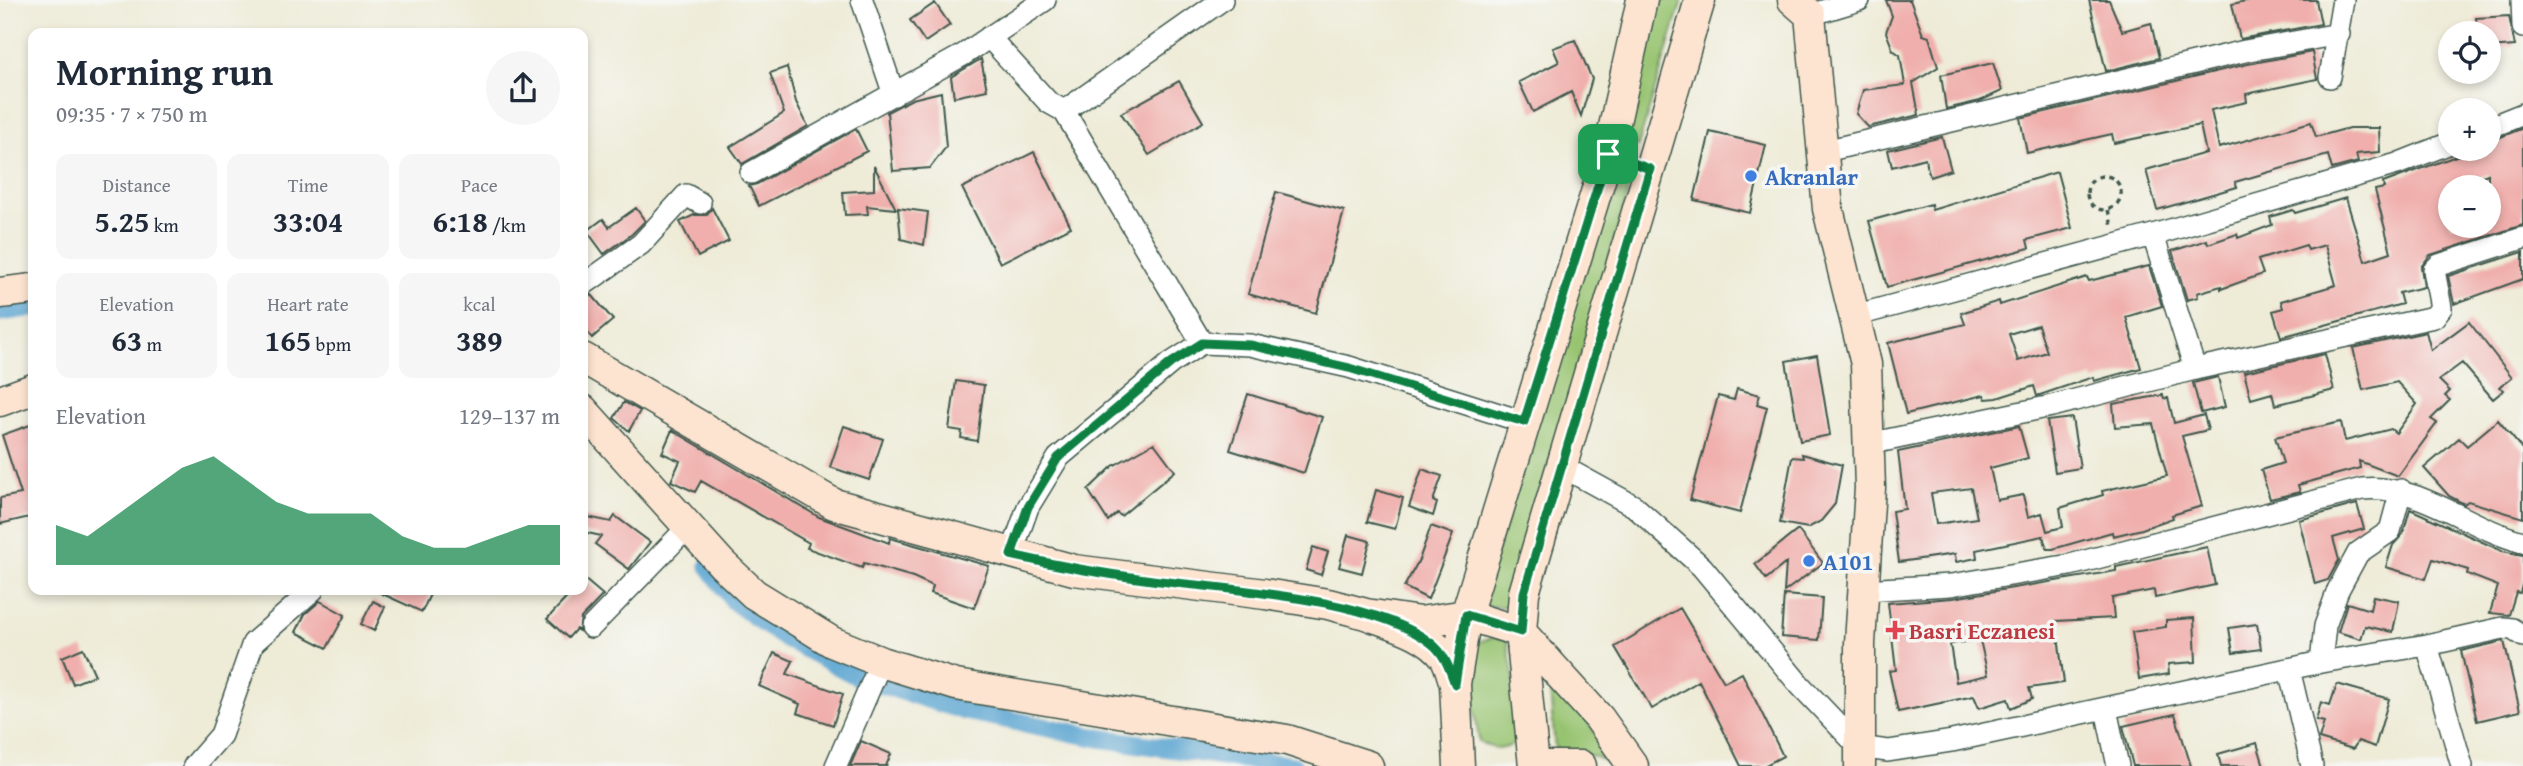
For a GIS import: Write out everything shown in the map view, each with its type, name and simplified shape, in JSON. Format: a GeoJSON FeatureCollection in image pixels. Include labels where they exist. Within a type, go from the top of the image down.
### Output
{"type":"FeatureCollection","features":[{"type":"Feature","properties":{"kind":"main road"},"geometry":{"type":"LineString","coordinates":[[1459,766],[1455,684],[1466,615],[1608,154],[1642,0]]}},
{"type":"Feature","properties":{"kind":"main road"},"geometry":{"type":"LineString","coordinates":[[1534,766],[1521,632],[1524,593],[1701,4]]}},
{"type":"Feature","properties":{"kind":"main road"},"geometry":{"type":"LineString","coordinates":[[1805,4],[1828,209],[1866,364],[1870,488],[1863,590],[1862,760]]}},
{"type":"Feature","properties":{"kind":"main road"},"geometry":{"type":"LineString","coordinates":[[1608,154],[1650,169]]}},
{"type":"Feature","properties":{"kind":"main road"},"geometry":{"type":"LineString","coordinates":[[0,293],[28,290]]}},
{"type":"Feature","properties":{"kind":"main road"},"geometry":{"type":"LineString","coordinates":[[588,361],[834,504],[1011,555],[1074,570],[1265,594],[1328,604],[1366,614],[1408,630],[1431,643],[1445,658],[1455,684]]}},
{"type":"Feature","properties":{"kind":"main road"},"geometry":{"type":"LineString","coordinates":[[0,401],[28,391]]}},
{"type":"Feature","properties":{"kind":"main road"},"geometry":{"type":"LineString","coordinates":[[588,416],[722,564],[762,600],[832,642],[879,666],[956,685],[1287,740],[1368,766]]}},
{"type":"Feature","properties":{"kind":"main road"},"geometry":{"type":"LineString","coordinates":[[1366,614],[1420,622],[1466,615],[1521,632],[1599,718],[1633,766]]}},
{"type":"Feature","properties":{"kind":"main road"},"geometry":{"type":"LineString","coordinates":[[1549,766],[1581,766]]}},
{"type":"Feature","properties":{"kind":"street"},"geometry":{"type":"LineString","coordinates":[[862,0],[894,95]]}},
{"type":"Feature","properties":{"kind":"street"},"geometry":{"type":"LineString","coordinates":[[751,173],[894,95],[1045,0]]}},
{"type":"Feature","properties":{"kind":"street"},"geometry":{"type":"LineString","coordinates":[[1064,111],[1222,0]]}},
{"type":"Feature","properties":{"kind":"street"},"geometry":{"type":"LineString","coordinates":[[1805,4],[1859,0]]}},
{"type":"Feature","properties":{"kind":"street"},"geometry":{"type":"LineString","coordinates":[[2330,77],[2343,0]]}},
{"type":"Feature","properties":{"kind":"street"},"geometry":{"type":"LineString","coordinates":[[2522,0],[2523,27]]}},
{"type":"Feature","properties":{"kind":"street"},"geometry":{"type":"LineString","coordinates":[[1821,152],[2245,51],[2339,34]]}},
{"type":"Feature","properties":{"kind":"street"},"geometry":{"type":"LineString","coordinates":[[989,37],[1048,102],[1064,111],[1202,343]]}},
{"type":"Feature","properties":{"kind":"street"},"geometry":{"type":"LineString","coordinates":[[2501,123],[2523,114]]}},
{"type":"Feature","properties":{"kind":"street"},"geometry":{"type":"LineString","coordinates":[[1854,316],[2153,235],[2398,164],[2438,149]]}},
{"type":"Feature","properties":{"kind":"street"},"geometry":{"type":"LineString","coordinates":[[588,281],[641,244],[686,195],[700,203]]}},
{"type":"Feature","properties":{"kind":"street"},"geometry":{"type":"LineString","coordinates":[[2153,235],[2195,369]]}},
{"type":"Feature","properties":{"kind":"street"},"geometry":{"type":"LineString","coordinates":[[1868,444],[2052,406],[2195,369],[2434,317],[2441,308],[2434,270],[2439,265],[2523,238]]}},
{"type":"Feature","properties":{"kind":"street"},"geometry":{"type":"LineString","coordinates":[[1011,555],[1028,507],[1058,458],[1171,363],[1202,343],[1250,345],[1349,368],[1524,422]]}},
{"type":"Feature","properties":{"kind":"street"},"geometry":{"type":"LineString","coordinates":[[1563,467],[1634,506],[1702,567],[1862,760],[1888,751],[2042,724],[2321,662],[2427,645],[2503,628],[2512,629],[2523,636]]}},
{"type":"Feature","properties":{"kind":"street"},"geometry":{"type":"LineString","coordinates":[[1863,590],[1951,586],[2070,565],[2362,489],[2385,486],[2401,489],[2487,531],[2523,541]]}},
{"type":"Feature","properties":{"kind":"street"},"geometry":{"type":"LineString","coordinates":[[2321,662],[2325,626],[2339,590],[2358,553],[2390,531],[2401,489]]}},
{"type":"Feature","properties":{"kind":"street"},"geometry":{"type":"LineString","coordinates":[[591,627],[688,527]]}},
{"type":"Feature","properties":{"kind":"street"},"geometry":{"type":"LineString","coordinates":[[194,766],[221,735],[253,643],[307,595]]}},
{"type":"Feature","properties":{"kind":"street"},"geometry":{"type":"LineString","coordinates":[[2427,645],[2462,766]]}},
{"type":"Feature","properties":{"kind":"street"},"geometry":{"type":"LineString","coordinates":[[836,766],[879,666]]}},
{"type":"Feature","properties":{"kind":"street"},"geometry":{"type":"LineString","coordinates":[[2289,670],[2312,766]]}},
{"type":"Feature","properties":{"kind":"street"},"geometry":{"type":"LineString","coordinates":[[2106,709],[2118,766]]}},
{"type":"Feature","properties":{"kind":"path"},"geometry":{"type":"LineString","coordinates":[[2099,177],[2112,178],[2120,189],[2119,202],[2108,210],[2095,209],[2087,198],[2089,185],[2099,177]]}},
{"type":"Feature","properties":{"kind":"green space"},"geometry":{"type":"Polygon","coordinates":[[[1649,0],[1682,0],[1638,146],[1625,141],[1649,0]]]}},
{"type":"Feature","properties":{"kind":"green space"},"geometry":{"type":"Polygon","coordinates":[[[1624,173],[1630,174],[1632,178],[1508,607],[1480,606],[1610,179],[1624,173]]]}},
{"type":"Feature","properties":{"kind":"green space"},"geometry":{"type":"Polygon","coordinates":[[[1493,637],[1507,640],[1524,736],[1503,748],[1492,747],[1479,741],[1467,656],[1473,644],[1493,637]]]}},
{"type":"Feature","properties":{"kind":"green space"},"geometry":{"type":"Polygon","coordinates":[[[1549,678],[1577,705],[1617,766],[1596,757],[1555,749],[1549,678]]]}},
{"type":"Feature","properties":{"kind":"building"},"geometry":{"type":"Polygon","coordinates":[[[1886,0],[1910,0],[1923,35],[1929,37],[1938,67],[1913,83],[1919,115],[1868,127],[1856,114],[1863,90],[1905,85],[1900,55],[1893,50],[1886,32],[1892,16],[1886,0]]]}},
{"type":"Feature","properties":{"kind":"building"},"geometry":{"type":"Polygon","coordinates":[[[2089,0],[2109,0],[2122,31],[2151,23],[2159,58],[2106,71],[2089,0]]]}},
{"type":"Feature","properties":{"kind":"building"},"geometry":{"type":"Polygon","coordinates":[[[2250,0],[2316,0],[2321,24],[2240,39],[2232,4],[2250,0]]]}},
{"type":"Feature","properties":{"kind":"building"},"geometry":{"type":"Polygon","coordinates":[[[935,3],[950,25],[925,42],[910,20],[935,3]]]}},
{"type":"Feature","properties":{"kind":"building"},"geometry":{"type":"Polygon","coordinates":[[[2509,16],[2515,46],[2501,47],[2501,21],[2476,21],[2476,18],[2509,16]]]}},
{"type":"Feature","properties":{"kind":"building"},"geometry":{"type":"Polygon","coordinates":[[[1575,40],[1592,79],[1581,116],[1571,92],[1533,112],[1519,82],[1559,62],[1553,48],[1575,40]]]}},
{"type":"Feature","properties":{"kind":"building"},"geometry":{"type":"Polygon","coordinates":[[[2312,52],[2317,79],[2246,94],[2247,102],[2211,110],[2219,148],[2311,122],[2316,137],[2349,128],[2379,128],[2380,152],[2356,154],[2358,162],[2332,169],[2328,155],[2235,182],[2237,187],[2157,210],[2146,170],[2206,153],[2200,125],[2114,143],[2112,134],[2027,153],[2020,118],[2248,64],[2312,52]]]}},
{"type":"Feature","properties":{"kind":"building"},"geometry":{"type":"Polygon","coordinates":[[[981,59],[987,90],[954,97],[951,77],[981,59]]]}},
{"type":"Feature","properties":{"kind":"building"},"geometry":{"type":"Polygon","coordinates":[[[1993,63],[2002,91],[1980,101],[1946,109],[1941,75],[1993,63]]]}},
{"type":"Feature","properties":{"kind":"building"},"geometry":{"type":"Polygon","coordinates":[[[787,67],[796,102],[808,126],[742,164],[730,147],[784,113],[770,73],[787,67]]]}},
{"type":"Feature","properties":{"kind":"building"},"geometry":{"type":"Polygon","coordinates":[[[1179,81],[1203,122],[1149,155],[1121,113],[1179,81]]]}},
{"type":"Feature","properties":{"kind":"building"},"geometry":{"type":"Polygon","coordinates":[[[941,92],[946,147],[930,168],[893,171],[887,112],[912,99],[941,92]]]}},
{"type":"Feature","properties":{"kind":"building"},"geometry":{"type":"Polygon","coordinates":[[[2523,128],[2523,225],[2501,232],[2501,175],[2438,175],[2438,238],[2483,238],[2430,255],[2421,267],[2424,287],[2399,293],[2402,304],[2281,337],[2273,311],[2283,308],[2281,301],[2336,285],[2325,245],[2308,250],[2306,245],[2258,260],[2263,274],[2221,289],[2221,286],[2197,293],[2198,297],[2187,300],[2172,251],[2207,240],[2208,244],[2237,234],[2238,238],[2272,225],[2270,217],[2293,210],[2295,213],[2346,198],[2365,261],[2391,252],[2375,190],[2384,188],[2383,183],[2443,161],[2501,161],[2501,137],[2523,128]]]}},
{"type":"Feature","properties":{"kind":"building"},"geometry":{"type":"Polygon","coordinates":[[[856,129],[867,151],[759,206],[749,186],[856,129]]]}},
{"type":"Feature","properties":{"kind":"building"},"geometry":{"type":"Polygon","coordinates":[[[1710,132],[1766,145],[1750,213],[1694,200],[1710,132]]]}},
{"type":"Feature","properties":{"kind":"building"},"geometry":{"type":"Polygon","coordinates":[[[1942,137],[1951,170],[1930,177],[1925,158],[1892,167],[1888,150],[1942,137]]]}},
{"type":"Feature","properties":{"kind":"building"},"geometry":{"type":"Polygon","coordinates":[[[1034,152],[1071,227],[1000,263],[962,188],[1034,152]]]}},
{"type":"Feature","properties":{"kind":"building"},"geometry":{"type":"Polygon","coordinates":[[[874,166],[896,209],[867,206],[868,214],[845,215],[843,192],[874,190],[874,166]]]}},
{"type":"Feature","properties":{"kind":"building"},"geometry":{"type":"Polygon","coordinates":[[[2057,172],[2072,228],[2027,240],[2029,248],[1887,287],[1869,221],[1931,204],[1932,210],[2057,172]]]}},
{"type":"Feature","properties":{"kind":"building"},"geometry":{"type":"Polygon","coordinates":[[[1276,192],[1344,211],[1316,313],[1248,294],[1276,192]]]}},
{"type":"Feature","properties":{"kind":"building"},"geometry":{"type":"Polygon","coordinates":[[[636,208],[645,221],[604,254],[588,230],[603,219],[609,227],[636,208]]]}},
{"type":"Feature","properties":{"kind":"building"},"geometry":{"type":"Polygon","coordinates":[[[712,208],[729,241],[698,257],[680,222],[694,215],[706,215],[712,208]]]}},
{"type":"Feature","properties":{"kind":"building"},"geometry":{"type":"Polygon","coordinates":[[[898,208],[928,212],[924,245],[901,239],[898,208]]]}},
{"type":"Feature","properties":{"kind":"building"},"geometry":{"type":"Polygon","coordinates":[[[2523,252],[2523,279],[2454,304],[2448,276],[2523,252]]]}},
{"type":"Feature","properties":{"kind":"building"},"geometry":{"type":"Polygon","coordinates":[[[2149,266],[2162,306],[2126,317],[2141,368],[2094,381],[2093,377],[2037,396],[2034,386],[1997,398],[1986,399],[1984,395],[1906,414],[1888,343],[1965,324],[1961,313],[1999,301],[2000,305],[2087,277],[2089,281],[2149,266]],[[2038,325],[2009,334],[2018,361],[2047,352],[2038,325]]]}},
{"type":"Feature","properties":{"kind":"building"},"geometry":{"type":"Polygon","coordinates":[[[592,295],[613,320],[592,338],[588,333],[588,296],[592,295]]]}},
{"type":"Feature","properties":{"kind":"building"},"geometry":{"type":"Polygon","coordinates":[[[2469,322],[2512,377],[2500,387],[2504,390],[2493,399],[2462,363],[2439,380],[2450,391],[2445,396],[2450,400],[2431,419],[2437,423],[2398,476],[2359,461],[2360,468],[2298,485],[2300,492],[2270,499],[2261,470],[2283,463],[2275,437],[2341,422],[2345,441],[2391,429],[2396,433],[2417,404],[2397,382],[2363,390],[2353,348],[2426,332],[2431,350],[2469,322]]]}},
{"type":"Feature","properties":{"kind":"building"},"geometry":{"type":"Polygon","coordinates":[[[2325,354],[2334,390],[2275,405],[2272,393],[2251,399],[2244,372],[2325,354]]]}},
{"type":"Feature","properties":{"kind":"building"},"geometry":{"type":"Polygon","coordinates":[[[1817,355],[1830,435],[1800,441],[1786,361],[1817,355]]]}},
{"type":"Feature","properties":{"kind":"building"},"geometry":{"type":"Polygon","coordinates":[[[2218,377],[2225,407],[2201,413],[2193,383],[2218,377]]]}},
{"type":"Feature","properties":{"kind":"building"},"geometry":{"type":"Polygon","coordinates":[[[956,381],[984,385],[977,441],[961,438],[962,431],[949,429],[956,381]]]}},
{"type":"Feature","properties":{"kind":"building"},"geometry":{"type":"Polygon","coordinates":[[[1737,389],[1760,395],[1757,404],[1767,407],[1740,513],[1690,500],[1718,396],[1734,400],[1737,389]]]}},
{"type":"Feature","properties":{"kind":"building"},"geometry":{"type":"Polygon","coordinates":[[[1248,394],[1322,417],[1304,473],[1230,450],[1248,394]]]}},
{"type":"Feature","properties":{"kind":"building"},"geometry":{"type":"Polygon","coordinates":[[[2163,395],[2164,399],[2168,398],[2174,423],[2204,415],[2208,430],[2182,436],[2202,506],[2172,515],[2173,518],[2142,529],[2113,536],[2112,532],[2053,549],[2047,549],[2043,536],[1976,550],[1977,558],[1956,562],[1955,554],[1899,562],[1892,511],[1905,509],[1898,452],[2019,426],[2028,458],[1990,468],[1997,500],[2023,495],[2028,517],[2042,513],[2047,531],[2063,527],[2060,508],[2103,495],[2102,491],[2167,476],[2153,424],[2115,427],[2113,404],[2163,395]],[[1971,488],[1931,493],[1936,524],[1977,518],[1971,488]]]}},
{"type":"Feature","properties":{"kind":"building"},"geometry":{"type":"Polygon","coordinates":[[[624,402],[640,411],[629,431],[614,418],[624,402]]]}},
{"type":"Feature","properties":{"kind":"building"},"geometry":{"type":"Polygon","coordinates":[[[2072,418],[2080,468],[2055,472],[2047,421],[2072,418]]]}},
{"type":"Feature","properties":{"kind":"building"},"geometry":{"type":"Polygon","coordinates":[[[2498,420],[2523,450],[2523,518],[2468,501],[2464,504],[2449,496],[2424,468],[2459,438],[2467,446],[2498,420]]]}},
{"type":"Feature","properties":{"kind":"building"},"geometry":{"type":"Polygon","coordinates":[[[28,426],[28,517],[0,524],[0,498],[21,494],[2,435],[28,426]]]}},
{"type":"Feature","properties":{"kind":"building"},"geometry":{"type":"Polygon","coordinates":[[[844,426],[883,439],[869,480],[830,467],[844,426]]]}},
{"type":"Feature","properties":{"kind":"building"},"geometry":{"type":"Polygon","coordinates":[[[672,430],[819,517],[889,543],[890,538],[989,566],[974,608],[931,593],[933,586],[913,577],[864,563],[862,568],[807,548],[809,543],[701,481],[695,492],[671,481],[680,461],[662,453],[672,430]]]}},
{"type":"Feature","properties":{"kind":"building"},"geometry":{"type":"Polygon","coordinates":[[[1154,443],[1175,471],[1121,516],[1117,513],[1108,521],[1088,490],[1113,466],[1154,443]]]}},
{"type":"Feature","properties":{"kind":"building"},"geometry":{"type":"Polygon","coordinates":[[[1802,454],[1842,465],[1835,504],[1821,521],[1808,528],[1780,523],[1792,457],[1803,458],[1802,454]]]}},
{"type":"Feature","properties":{"kind":"building"},"geometry":{"type":"Polygon","coordinates":[[[1422,469],[1442,476],[1433,501],[1437,503],[1433,516],[1409,507],[1422,469]]]}},
{"type":"Feature","properties":{"kind":"building"},"geometry":{"type":"Polygon","coordinates":[[[1376,490],[1403,498],[1395,529],[1367,522],[1376,490]]]}},
{"type":"Feature","properties":{"kind":"building"},"geometry":{"type":"Polygon","coordinates":[[[2357,504],[2364,529],[2333,538],[2339,560],[2328,580],[2315,584],[2299,520],[2357,504]]]}},
{"type":"Feature","properties":{"kind":"building"},"geometry":{"type":"Polygon","coordinates":[[[2410,509],[2502,551],[2523,555],[2523,581],[2520,593],[2516,592],[2509,615],[2490,613],[2498,586],[2467,574],[2468,570],[2433,559],[2426,579],[2386,567],[2393,545],[2403,534],[2410,509]]]}},
{"type":"Feature","properties":{"kind":"building"},"geometry":{"type":"Polygon","coordinates":[[[615,516],[650,542],[629,569],[595,544],[601,536],[588,533],[588,517],[611,522],[615,516]]]}},
{"type":"Feature","properties":{"kind":"building"},"geometry":{"type":"Polygon","coordinates":[[[1431,526],[1453,534],[1428,599],[1404,587],[1419,560],[1431,526]]]}},
{"type":"Feature","properties":{"kind":"building"},"geometry":{"type":"Polygon","coordinates":[[[1798,530],[1823,563],[1784,592],[1786,563],[1766,579],[1755,564],[1798,530]]]}},
{"type":"Feature","properties":{"kind":"building"},"geometry":{"type":"Polygon","coordinates":[[[1348,535],[1370,541],[1362,573],[1339,567],[1348,535]]]}},
{"type":"Feature","properties":{"kind":"building"},"geometry":{"type":"Polygon","coordinates":[[[1313,547],[1328,552],[1321,575],[1306,570],[1313,547]]]}},
{"type":"Feature","properties":{"kind":"building"},"geometry":{"type":"Polygon","coordinates":[[[2207,547],[2215,585],[2155,598],[2154,590],[2112,598],[2114,618],[2056,621],[2064,683],[2029,688],[2032,699],[2011,708],[2008,699],[1979,708],[1974,696],[1898,712],[1889,671],[1896,670],[1888,603],[1953,598],[2116,571],[2116,567],[2207,547]],[[1980,640],[1950,644],[1956,682],[1988,675],[1980,640]]]}},
{"type":"Feature","properties":{"kind":"building"},"geometry":{"type":"Polygon","coordinates":[[[588,582],[603,595],[581,618],[579,631],[576,629],[568,638],[547,619],[569,595],[588,595],[588,582]]]}},
{"type":"Feature","properties":{"kind":"building"},"geometry":{"type":"Polygon","coordinates":[[[385,595],[430,595],[422,612],[385,595]]]}},
{"type":"Feature","properties":{"kind":"building"},"geometry":{"type":"Polygon","coordinates":[[[1784,595],[1822,598],[1819,640],[1781,637],[1784,595]]]}},
{"type":"Feature","properties":{"kind":"building"},"geometry":{"type":"Polygon","coordinates":[[[2373,596],[2399,601],[2393,632],[2365,626],[2361,639],[2338,632],[2347,603],[2370,610],[2373,596]]]}},
{"type":"Feature","properties":{"kind":"building"},"geometry":{"type":"Polygon","coordinates":[[[320,601],[345,615],[327,648],[296,632],[305,614],[320,601]]]}},
{"type":"Feature","properties":{"kind":"building"},"geometry":{"type":"Polygon","coordinates":[[[373,601],[385,607],[374,631],[361,624],[373,601]]]}},
{"type":"Feature","properties":{"kind":"building"},"geometry":{"type":"Polygon","coordinates":[[[1680,608],[1724,682],[1742,673],[1783,756],[1764,766],[1741,766],[1699,681],[1652,709],[1615,647],[1680,608]]]}},
{"type":"Feature","properties":{"kind":"building"},"geometry":{"type":"Polygon","coordinates":[[[2194,618],[2196,662],[2168,664],[2169,674],[2139,679],[2132,632],[2166,627],[2166,620],[2194,618]]]}},
{"type":"Feature","properties":{"kind":"building"},"geometry":{"type":"Polygon","coordinates":[[[2257,624],[2261,649],[2233,653],[2229,628],[2257,624]]]}},
{"type":"Feature","properties":{"kind":"building"},"geometry":{"type":"Polygon","coordinates":[[[2504,641],[2520,711],[2477,721],[2461,651],[2504,641]]]}},
{"type":"Feature","properties":{"kind":"building"},"geometry":{"type":"Polygon","coordinates":[[[83,648],[95,675],[73,684],[62,657],[83,648]]]}},
{"type":"Feature","properties":{"kind":"building"},"geometry":{"type":"Polygon","coordinates":[[[774,653],[793,661],[787,674],[843,694],[833,725],[797,713],[800,704],[759,686],[774,653]]]}},
{"type":"Feature","properties":{"kind":"building"},"geometry":{"type":"Polygon","coordinates":[[[2337,684],[2389,699],[2375,747],[2358,741],[2353,749],[2319,739],[2324,722],[2316,720],[2321,702],[2330,705],[2337,684]]]}},
{"type":"Feature","properties":{"kind":"building"},"geometry":{"type":"Polygon","coordinates":[[[2175,714],[2191,766],[2133,766],[2123,726],[2175,714]]]}},
{"type":"Feature","properties":{"kind":"building"},"geometry":{"type":"Polygon","coordinates":[[[861,741],[891,754],[886,766],[850,766],[861,741]]]}},
{"type":"Feature","properties":{"kind":"building"},"geometry":{"type":"Polygon","coordinates":[[[2257,743],[2264,766],[2221,766],[2218,754],[2257,743]]]}},
{"type":"Feature","properties":{"kind":"waterway"},"geometry":{"type":"LineString","coordinates":[[0,312],[28,308]]}},
{"type":"Feature","properties":{"kind":"waterway"},"geometry":{"type":"LineString","coordinates":[[709,566],[734,601],[780,635],[861,678],[965,711],[1099,738],[1293,766]]}},
{"type":"Feature","properties":{"kind":"place","name":"Akranlar"},"geometry":{"type":"Point","coordinates":[1751,176]}},
{"type":"Feature","properties":{"kind":"place","name":"A101"},"geometry":{"type":"Point","coordinates":[1809,561]}},
{"type":"Feature","properties":{"kind":"place","name":"Basri Eczanesi"},"geometry":{"type":"Point","coordinates":[1895,630]}},
{"type":"Feature","properties":{"kind":"route"},"geometry":{"type":"LineString","coordinates":[[1608,154],[1650,169],[1524,593],[1521,632],[1506,625],[1466,615],[1455,684],[1445,658],[1431,643],[1408,630],[1366,614],[1328,604],[1265,594],[1074,570],[1011,555],[1028,507],[1058,458],[1171,363],[1202,343],[1250,345],[1349,368],[1524,422],[1608,154]]}}]}
